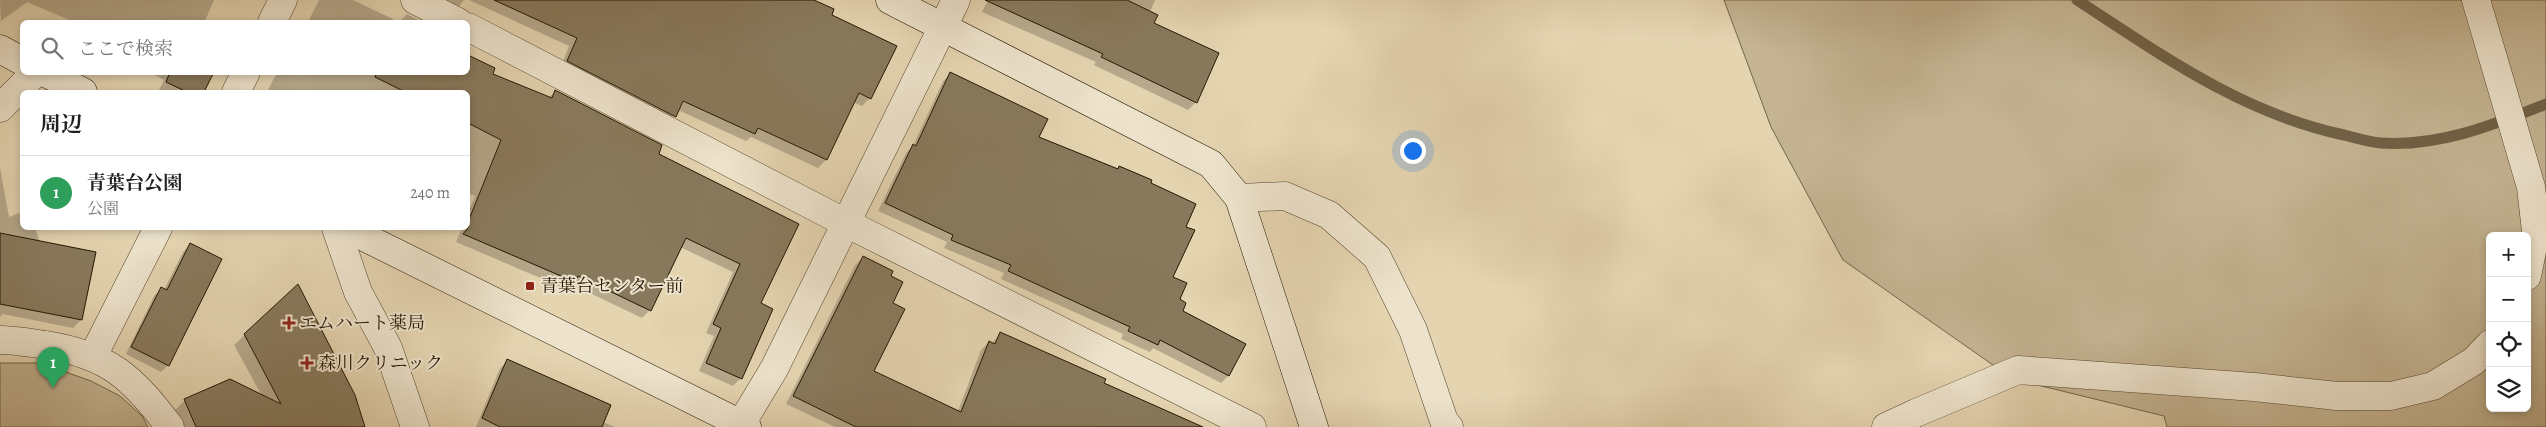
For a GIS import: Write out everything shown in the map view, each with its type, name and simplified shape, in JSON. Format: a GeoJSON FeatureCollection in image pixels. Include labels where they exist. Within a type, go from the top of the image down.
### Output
{"type":"FeatureCollection","features":[{"type":"Feature","properties":{"kind":"street"},"geometry":{"type":"LineString","coordinates":[[273,20],[283,0]]}},
{"type":"Feature","properties":{"kind":"street"},"geometry":{"type":"LineString","coordinates":[[415,0],[454,20]]}},
{"type":"Feature","properties":{"kind":"street"},"geometry":{"type":"LineString","coordinates":[[890,0],[1212,164],[1239,198],[1314,427]]}},
{"type":"Feature","properties":{"kind":"street"},"geometry":{"type":"LineString","coordinates":[[350,230],[744,425],[774,369],[844,222],[956,0]]}},
{"type":"Feature","properties":{"kind":"street"},"geometry":{"type":"LineString","coordinates":[[2476,0],[2531,188],[2536,231],[2531,256]]}},
{"type":"Feature","properties":{"kind":"street"},"geometry":{"type":"LineString","coordinates":[[470,28],[844,222],[1252,427]]}},
{"type":"Feature","properties":{"kind":"street"},"geometry":{"type":"LineString","coordinates":[[0,49],[20,60]]}},
{"type":"Feature","properties":{"kind":"street"},"geometry":{"type":"LineString","coordinates":[[0,108],[33,75]]}},
{"type":"Feature","properties":{"kind":"street"},"geometry":{"type":"LineString","coordinates":[[50,75],[79,90]]}},
{"type":"Feature","properties":{"kind":"street"},"geometry":{"type":"LineString","coordinates":[[237,90],[244,75]]}},
{"type":"Feature","properties":{"kind":"street"},"geometry":{"type":"LineString","coordinates":[[1239,198],[1285,196],[1329,215],[1377,257],[1413,330],[1444,420],[1449,427]]}},
{"type":"Feature","properties":{"kind":"street"},"geometry":{"type":"LineString","coordinates":[[92,356],[157,230]]}},
{"type":"Feature","properties":{"kind":"street"},"geometry":{"type":"LineString","coordinates":[[337,230],[358,292],[388,348],[415,427]]}},
{"type":"Feature","properties":{"kind":"street"},"geometry":{"type":"LineString","coordinates":[[0,340],[63,348],[92,356],[118,370],[144,392],[170,427]]}},
{"type":"Feature","properties":{"kind":"street"},"geometry":{"type":"LineString","coordinates":[[1886,427],[1916,412],[2018,370],[2254,387],[2337,396],[2391,396],[2433,386],[2474,361],[2486,348]]}},
{"type":"Feature","properties":{"kind":"shaded area"},"geometry":{"type":"Polygon","coordinates":[[[1724,0],[2546,0],[2546,427],[2167,427],[2164,416],[2013,379],[1843,260],[1771,127],[1724,0]]]}},
{"type":"Feature","properties":{"kind":"shaded area"},"geometry":{"type":"Polygon","coordinates":[[[0,363],[40,363],[91,381],[120,396],[142,416],[148,427],[0,427],[0,363]]]}},
{"type":"Feature","properties":{"kind":"building"},"geometry":{"type":"Polygon","coordinates":[[[494,0],[814,0],[834,9],[832,15],[897,46],[871,99],[859,93],[827,160],[758,128],[755,134],[683,101],[676,117],[567,61],[577,38],[494,0]]]}},
{"type":"Feature","properties":{"kind":"building"},"geometry":{"type":"Polygon","coordinates":[[[985,0],[1127,0],[1158,15],[1154,23],[1219,53],[1197,103],[1101,57],[1103,54],[985,0]]]}},
{"type":"Feature","properties":{"kind":"building"},"geometry":{"type":"Polygon","coordinates":[[[470,56],[495,68],[493,74],[552,98],[555,90],[662,145],[659,154],[799,224],[761,303],[773,309],[742,379],[706,363],[721,328],[713,324],[740,264],[686,238],[651,311],[578,276],[575,282],[463,234],[466,230],[470,230],[470,217],[501,140],[470,124],[470,90],[401,90],[375,77],[376,75],[470,75],[470,56]]]}},
{"type":"Feature","properties":{"kind":"building"},"geometry":{"type":"Polygon","coordinates":[[[950,72],[1048,119],[1039,137],[1118,169],[1119,166],[1152,180],[1151,183],[1196,204],[1186,227],[1195,230],[1173,277],[1187,283],[1180,299],[1186,303],[1183,311],[1246,344],[1229,376],[1160,340],[1158,345],[1128,331],[1130,327],[1008,271],[1011,265],[951,240],[953,235],[885,203],[913,144],[916,146],[950,72]]]}},
{"type":"Feature","properties":{"kind":"building"},"geometry":{"type":"Polygon","coordinates":[[[169,75],[212,75],[205,90],[183,90],[166,82],[169,75]]]}},
{"type":"Feature","properties":{"kind":"building"},"geometry":{"type":"Polygon","coordinates":[[[0,233],[96,252],[82,320],[0,304],[0,233]]]}},
{"type":"Feature","properties":{"kind":"building"},"geometry":{"type":"Polygon","coordinates":[[[190,243],[222,259],[169,366],[131,347],[161,287],[167,290],[190,243]]]}},
{"type":"Feature","properties":{"kind":"building"},"geometry":{"type":"Polygon","coordinates":[[[863,256],[893,271],[891,276],[903,282],[893,303],[905,309],[874,371],[961,412],[989,341],[995,344],[1000,332],[1106,379],[1104,383],[1203,427],[856,427],[793,396],[863,256]]]}},
{"type":"Feature","properties":{"kind":"building"},"geometry":{"type":"Polygon","coordinates":[[[298,284],[355,395],[365,427],[196,427],[184,399],[230,379],[281,404],[244,334],[298,284]]]}},
{"type":"Feature","properties":{"kind":"building"},"geometry":{"type":"Polygon","coordinates":[[[507,359],[611,405],[602,427],[500,427],[482,418],[507,359]]]}},
{"type":"Feature","properties":{"kind":"waterway"},"geometry":{"type":"LineString","coordinates":[[2077,0],[2172,62],[2237,97],[2307,125],[2367,141],[2403,143],[2445,138],[2486,127],[2546,104]]}},
{"type":"Feature","properties":{"kind":"place","name":"青葉台センター前"},"geometry":{"type":"Point","coordinates":[530,286]}},
{"type":"Feature","properties":{"kind":"place","name":"エムハート薬局"},"geometry":{"type":"Point","coordinates":[289,323]}},
{"type":"Feature","properties":{"kind":"place","name":"森川クリニック"},"geometry":{"type":"Point","coordinates":[307,363]}},
{"type":"Feature","properties":{"kind":"place","name":"青葉台公園"},"geometry":{"type":"Point","coordinates":[53,388]}}]}
